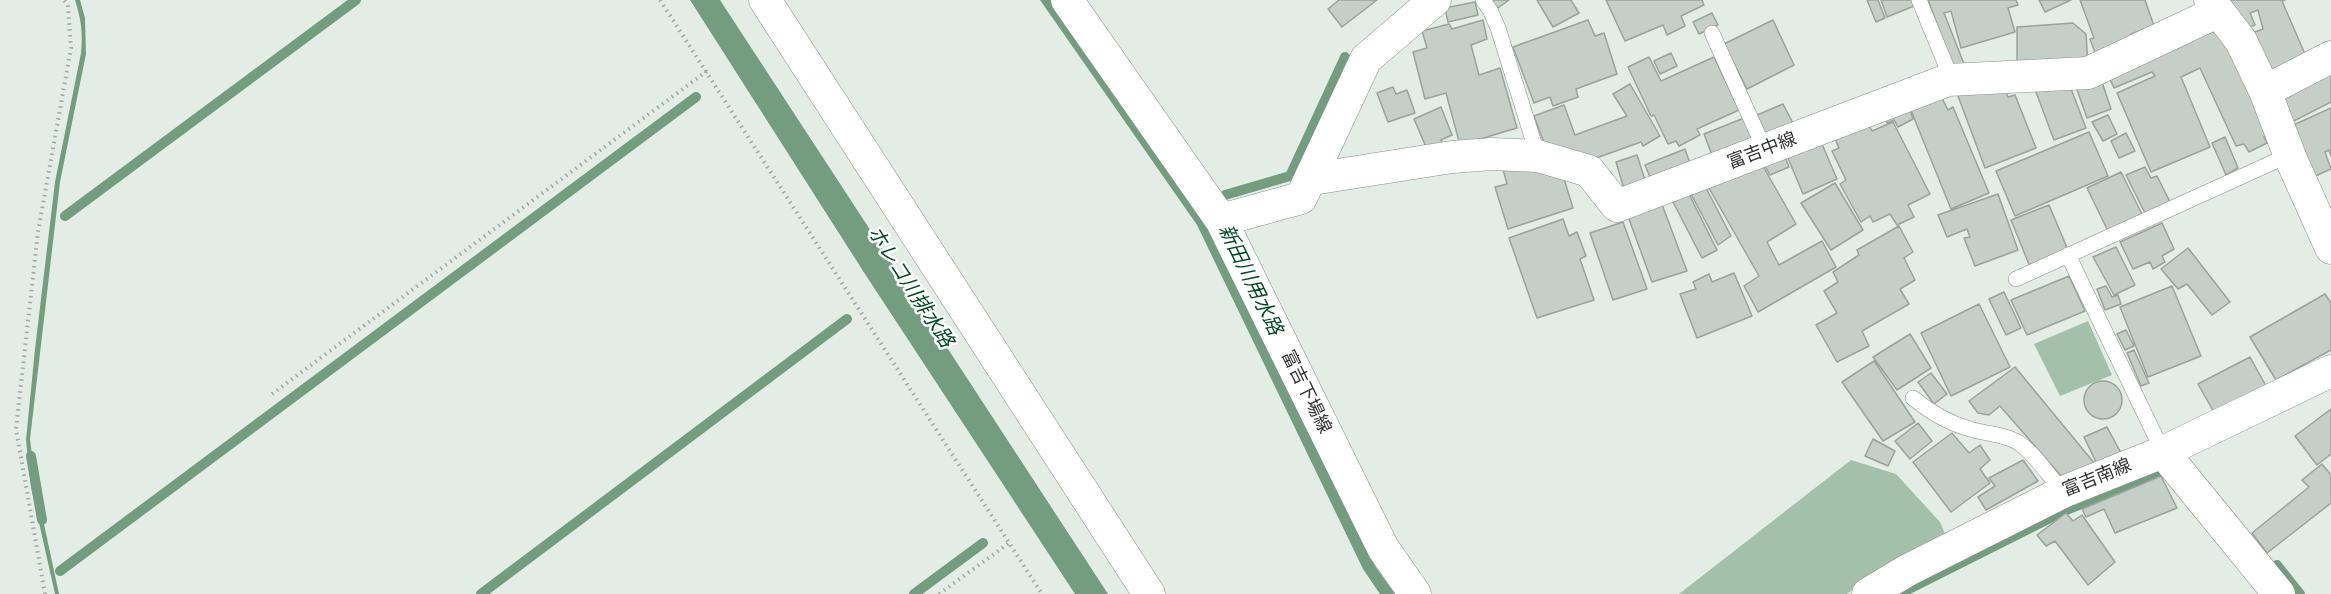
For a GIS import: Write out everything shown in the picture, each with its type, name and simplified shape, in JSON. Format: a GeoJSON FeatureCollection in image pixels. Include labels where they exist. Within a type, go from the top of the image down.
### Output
{"type":"FeatureCollection","features":[{"type":"Feature","properties":{"kind":"street"},"geometry":{"type":"LineString","coordinates":[[765,0],[1149,594]]}},
{"type":"Feature","properties":{"kind":"street","name":"富吉下場線"},"geometry":{"type":"LineString","coordinates":[[1067,0],[1221,220],[1383,548],[1415,594]]}},
{"type":"Feature","properties":{"kind":"street"},"geometry":{"type":"LineString","coordinates":[[1221,220],[1301,198],[1366,59],[1435,0]]}},
{"type":"Feature","properties":{"kind":"street"},"geometry":{"type":"LineString","coordinates":[[2214,6],[2241,41],[2265,91],[2289,155],[2331,248]]}},
{"type":"Feature","properties":{"kind":"street","name":"富吉中線"},"geometry":{"type":"LineString","coordinates":[[1311,179],[1452,157],[1492,154],[1538,156],[1589,171],[1617,206],[1952,80],[2088,73],[2214,6]]}},
{"type":"Feature","properties":{"kind":"street"},"geometry":{"type":"LineString","coordinates":[[2265,91],[2331,57]]}},
{"type":"Feature","properties":{"kind":"street","name":"富吉南線"},"geometry":{"type":"LineString","coordinates":[[1868,594],[1908,570],[2062,492],[2163,452],[2331,371]]}},
{"type":"Feature","properties":{"kind":"street"},"geometry":{"type":"LineString","coordinates":[[2163,452],[2279,594]]}},
{"type":"Feature","properties":{"kind":"lane"},"geometry":{"type":"LineString","coordinates":[[1483,0],[1497,28],[1538,156]]}},
{"type":"Feature","properties":{"kind":"lane"},"geometry":{"type":"LineString","coordinates":[[1918,0],[1952,80]]}},
{"type":"Feature","properties":{"kind":"lane"},"geometry":{"type":"LineString","coordinates":[[1712,33],[1765,150]]}},
{"type":"Feature","properties":{"kind":"lane"},"geometry":{"type":"LineString","coordinates":[[2016,279],[2289,155]]}},
{"type":"Feature","properties":{"kind":"lane"},"geometry":{"type":"LineString","coordinates":[[2068,255],[2163,452]]}},
{"type":"Feature","properties":{"kind":"lane"},"geometry":{"type":"LineString","coordinates":[[1913,398],[1948,422],[2011,439],[2021,444],[2062,492]]}},
{"type":"Feature","properties":{"kind":"path"},"geometry":{"type":"LineString","coordinates":[[45,594],[16,429],[38,232],[71,48],[68,5],[64,0]]}},
{"type":"Feature","properties":{"kind":"path"},"geometry":{"type":"LineString","coordinates":[[660,0],[1042,594]]}},
{"type":"Feature","properties":{"kind":"path"},"geometry":{"type":"LineString","coordinates":[[272,394],[707,71]]}},
{"type":"Feature","properties":{"kind":"path"},"geometry":{"type":"LineString","coordinates":[[939,594],[1008,543]]}},
{"type":"Feature","properties":{"kind":"shaded area"},"geometry":{"type":"Polygon","coordinates":[[[75,0],[80,0],[85,18],[86,54],[60,182],[30,439],[36,487],[59,594],[55,594],[31,487],[26,440],[55,182],[81,53],[81,26],[75,0]]]}},
{"type":"Feature","properties":{"kind":"shaded area"},"geometry":{"type":"Polygon","coordinates":[[[690,0],[720,0],[1108,594],[1075,594],[865,274],[690,0]]]}},
{"type":"Feature","properties":{"kind":"shaded area"},"geometry":{"type":"Polygon","coordinates":[[[1040,0],[1056,0],[1207,217],[1375,566],[1395,594],[1380,594],[1363,569],[1197,225],[1040,0]]]}},
{"type":"Feature","properties":{"kind":"shaded area"},"geometry":{"type":"Polygon","coordinates":[[[2088,321],[2112,375],[2060,396],[2034,344],[2088,321]]]}},
{"type":"Feature","properties":{"kind":"shaded area"},"geometry":{"type":"Polygon","coordinates":[[[1851,460],[1896,474],[1940,522],[1946,536],[1860,584],[1847,594],[1679,594],[1851,460]]]}},
{"type":"Feature","properties":{"kind":"building"},"geometry":{"type":"Polygon","coordinates":[[[1339,0],[1377,0],[1342,27],[1328,9],[1339,0]]]}},
{"type":"Feature","properties":{"kind":"building"},"geometry":{"type":"Polygon","coordinates":[[[1491,0],[1509,0],[1498,8],[1491,0]]]}},
{"type":"Feature","properties":{"kind":"building"},"geometry":{"type":"Polygon","coordinates":[[[1537,0],[1571,0],[1579,13],[1553,27],[1537,0]]]}},
{"type":"Feature","properties":{"kind":"building"},"geometry":{"type":"Polygon","coordinates":[[[1606,0],[1702,0],[1704,5],[1681,16],[1685,26],[1667,35],[1663,25],[1625,41],[1606,0]]]}},
{"type":"Feature","properties":{"kind":"building"},"geometry":{"type":"Polygon","coordinates":[[[1867,0],[1878,0],[1885,18],[1876,22],[1867,0]]]}},
{"type":"Feature","properties":{"kind":"building"},"geometry":{"type":"Polygon","coordinates":[[[1881,0],[1912,0],[1914,6],[1887,17],[1881,0]]]}},
{"type":"Feature","properties":{"kind":"building"},"geometry":{"type":"Polygon","coordinates":[[[1928,0],[2016,0],[2018,5],[2008,8],[2015,32],[1961,48],[1951,11],[1944,13],[1966,69],[1955,72],[1928,0]]]}},
{"type":"Feature","properties":{"kind":"building"},"geometry":{"type":"Polygon","coordinates":[[[2039,0],[2071,0],[2045,12],[2039,0]]]}},
{"type":"Feature","properties":{"kind":"building"},"geometry":{"type":"Polygon","coordinates":[[[2080,0],[2145,0],[2154,26],[2131,34],[2135,43],[2097,58],[2090,39],[2094,38],[2080,0]]]}},
{"type":"Feature","properties":{"kind":"building"},"geometry":{"type":"Polygon","coordinates":[[[2230,0],[2285,0],[2282,1],[2308,61],[2268,80],[2247,35],[2263,29],[2258,10],[2250,13],[2255,25],[2242,30],[2227,2],[2230,0]]]}},
{"type":"Feature","properties":{"kind":"building"},"geometry":{"type":"Polygon","coordinates":[[[1475,2],[1478,15],[1448,22],[1445,8],[1475,2]]]}},
{"type":"Feature","properties":{"kind":"building"},"geometry":{"type":"Polygon","coordinates":[[[1712,13],[1718,25],[1699,34],[1693,22],[1712,13]]]}},
{"type":"Feature","properties":{"kind":"building"},"geometry":{"type":"Polygon","coordinates":[[[1483,20],[1487,39],[1471,45],[1479,75],[1500,68],[1517,128],[1460,145],[1446,93],[1425,99],[1413,52],[1427,48],[1422,31],[1449,24],[1452,29],[1483,20]]]}},
{"type":"Feature","properties":{"kind":"building"},"geometry":{"type":"Polygon","coordinates":[[[1588,20],[1595,36],[1604,33],[1617,74],[1576,89],[1578,97],[1553,106],[1550,97],[1534,103],[1513,47],[1588,20]]]}},
{"type":"Feature","properties":{"kind":"building"},"geometry":{"type":"Polygon","coordinates":[[[1773,20],[1794,65],[1747,89],[1724,44],[1773,20]]]}},
{"type":"Feature","properties":{"kind":"building"},"geometry":{"type":"Polygon","coordinates":[[[2073,23],[2086,34],[2088,65],[2017,69],[2017,27],[2073,23]]]}},
{"type":"Feature","properties":{"kind":"building"},"geometry":{"type":"Polygon","coordinates":[[[2220,29],[2273,133],[2264,137],[2267,143],[2249,152],[2244,144],[2236,146],[2200,68],[2181,77],[2210,147],[2151,172],[2117,93],[2155,76],[2152,72],[2114,88],[2107,73],[2220,29]]]}},
{"type":"Feature","properties":{"kind":"building"},"geometry":{"type":"Polygon","coordinates":[[[1671,53],[1677,66],[1660,74],[1654,61],[1671,53]]]}},
{"type":"Feature","properties":{"kind":"building"},"geometry":{"type":"Polygon","coordinates":[[[1649,57],[1661,81],[1714,57],[1739,110],[1697,129],[1700,135],[1679,146],[1676,141],[1668,144],[1654,115],[1651,116],[1628,67],[1649,57]]]}},
{"type":"Feature","properties":{"kind":"building"},"geometry":{"type":"Polygon","coordinates":[[[2331,73],[2331,102],[2288,124],[2276,100],[2331,73]]]}},
{"type":"Feature","properties":{"kind":"building"},"geometry":{"type":"Polygon","coordinates":[[[2100,76],[2111,109],[2087,118],[2075,84],[2100,76]]]}},
{"type":"Feature","properties":{"kind":"building"},"geometry":{"type":"Polygon","coordinates":[[[2068,81],[2086,128],[2054,140],[2036,92],[2068,81]]]}},
{"type":"Feature","properties":{"kind":"building"},"geometry":{"type":"Polygon","coordinates":[[[1630,84],[1660,136],[1643,146],[1641,142],[1585,162],[1547,151],[1534,116],[1564,105],[1575,135],[1627,116],[1613,94],[1630,84]]]}},
{"type":"Feature","properties":{"kind":"building"},"geometry":{"type":"Polygon","coordinates":[[[2002,84],[2008,97],[2015,95],[2036,148],[1985,168],[1958,96],[1983,86],[2002,84]]]}},
{"type":"Feature","properties":{"kind":"building"},"geometry":{"type":"Polygon","coordinates":[[[1393,87],[1396,94],[1407,90],[1415,113],[1388,122],[1377,93],[1393,87]]]}},
{"type":"Feature","properties":{"kind":"building"},"geometry":{"type":"Polygon","coordinates":[[[1941,96],[1948,110],[1953,107],[1989,193],[1951,209],[1910,108],[1941,96]]]}},
{"type":"Feature","properties":{"kind":"building"},"geometry":{"type":"Polygon","coordinates":[[[1783,104],[1795,127],[1768,140],[1757,115],[1783,104]]]}},
{"type":"Feature","properties":{"kind":"building"},"geometry":{"type":"Polygon","coordinates":[[[1441,107],[1452,135],[1441,140],[1445,150],[1429,154],[1414,119],[1441,107]]]}},
{"type":"Feature","properties":{"kind":"building"},"geometry":{"type":"Polygon","coordinates":[[[1909,107],[1913,119],[1898,127],[1894,120],[1887,123],[1884,116],[1909,107]]]}},
{"type":"Feature","properties":{"kind":"building"},"geometry":{"type":"Polygon","coordinates":[[[2331,108],[2331,156],[2329,150],[2325,152],[2331,169],[2311,178],[2289,127],[2331,108]]]}},
{"type":"Feature","properties":{"kind":"building"},"geometry":{"type":"Polygon","coordinates":[[[2108,115],[2117,134],[2103,141],[2092,122],[2108,115]]]}},
{"type":"Feature","properties":{"kind":"building"},"geometry":{"type":"Polygon","coordinates":[[[1744,118],[1756,148],[1715,163],[1704,134],[1744,118]]]}},
{"type":"Feature","properties":{"kind":"building"},"geometry":{"type":"Polygon","coordinates":[[[1866,119],[1872,131],[1893,122],[1930,194],[1908,205],[1914,217],[1897,225],[1890,214],[1873,222],[1870,216],[1861,222],[1840,184],[1846,180],[1832,151],[1839,148],[1833,134],[1866,119]]]}},
{"type":"Feature","properties":{"kind":"building"},"geometry":{"type":"Polygon","coordinates":[[[2089,132],[2108,176],[2015,216],[1996,171],[2089,132]]]}},
{"type":"Feature","properties":{"kind":"building"},"geometry":{"type":"Polygon","coordinates":[[[2126,133],[2135,151],[2119,158],[2111,141],[2126,133]]]}},
{"type":"Feature","properties":{"kind":"building"},"geometry":{"type":"Polygon","coordinates":[[[1819,137],[1837,179],[1803,194],[1785,151],[1819,137]]]}},
{"type":"Feature","properties":{"kind":"building"},"geometry":{"type":"Polygon","coordinates":[[[2225,137],[2238,168],[2226,175],[2212,143],[2225,137]]]}},
{"type":"Feature","properties":{"kind":"building"},"geometry":{"type":"Polygon","coordinates":[[[1685,149],[1693,172],[1654,187],[1645,165],[1685,149]]]}},
{"type":"Feature","properties":{"kind":"building"},"geometry":{"type":"Polygon","coordinates":[[[1783,152],[1789,167],[1770,175],[1762,161],[1783,152]]]}},
{"type":"Feature","properties":{"kind":"building"},"geometry":{"type":"Polygon","coordinates":[[[1637,155],[1647,186],[1625,192],[1616,162],[1637,155]]]}},
{"type":"Feature","properties":{"kind":"building"},"geometry":{"type":"Polygon","coordinates":[[[1500,159],[1561,169],[1573,208],[1508,229],[1495,187],[1507,184],[1500,159]]]}},
{"type":"Feature","properties":{"kind":"building"},"geometry":{"type":"Polygon","coordinates":[[[1760,161],[1796,224],[1767,242],[1779,265],[1822,241],[1836,267],[1758,312],[1744,286],[1759,276],[1709,188],[1760,161]]]}},
{"type":"Feature","properties":{"kind":"building"},"geometry":{"type":"Polygon","coordinates":[[[2145,167],[2151,178],[2157,176],[2170,202],[2145,213],[2126,175],[2145,167]]]}},
{"type":"Feature","properties":{"kind":"building"},"geometry":{"type":"Polygon","coordinates":[[[2121,172],[2142,214],[2108,231],[2087,188],[2121,172]]]}},
{"type":"Feature","properties":{"kind":"building"},"geometry":{"type":"Polygon","coordinates":[[[1835,183],[1863,230],[1831,250],[1801,203],[1835,183]]]}},
{"type":"Feature","properties":{"kind":"building"},"geometry":{"type":"Polygon","coordinates":[[[1704,184],[1731,236],[1718,245],[1690,192],[1704,184]]]}},
{"type":"Feature","properties":{"kind":"building"},"geometry":{"type":"Polygon","coordinates":[[[1689,194],[1717,250],[1702,258],[1673,202],[1689,194]]]}},
{"type":"Feature","properties":{"kind":"building"},"geometry":{"type":"Polygon","coordinates":[[[1998,194],[2018,250],[1975,266],[1964,238],[1970,237],[1967,229],[1947,237],[1938,215],[1998,194]]]}},
{"type":"Feature","properties":{"kind":"building"},"geometry":{"type":"Polygon","coordinates":[[[1660,199],[1687,271],[1652,282],[1626,211],[1660,199]]]}},
{"type":"Feature","properties":{"kind":"building"},"geometry":{"type":"Polygon","coordinates":[[[2049,205],[2068,250],[2030,267],[2011,220],[2049,205]]]}},
{"type":"Feature","properties":{"kind":"building"},"geometry":{"type":"Polygon","coordinates":[[[1563,219],[1569,236],[1577,232],[1586,256],[1580,259],[1594,300],[1537,318],[1509,238],[1563,219]]]}},
{"type":"Feature","properties":{"kind":"building"},"geometry":{"type":"Polygon","coordinates":[[[1623,222],[1647,289],[1613,300],[1590,233],[1623,222]]]}},
{"type":"Feature","properties":{"kind":"building"},"geometry":{"type":"Polygon","coordinates":[[[2162,223],[2174,249],[2162,256],[2165,262],[2153,269],[2150,262],[2133,269],[2120,242],[2162,223]]]}},
{"type":"Feature","properties":{"kind":"building"},"geometry":{"type":"Polygon","coordinates":[[[1899,226],[1913,252],[1904,258],[1915,280],[1900,289],[1909,304],[1862,331],[1869,346],[1837,362],[1816,325],[1837,313],[1824,291],[1838,282],[1833,272],[1859,255],[1857,250],[1899,226]]]}},
{"type":"Feature","properties":{"kind":"building"},"geometry":{"type":"Polygon","coordinates":[[[2116,247],[2135,285],[2114,295],[2093,257],[2116,247]]]}},
{"type":"Feature","properties":{"kind":"building"},"geometry":{"type":"Polygon","coordinates":[[[2188,248],[2230,302],[2212,315],[2187,284],[2178,289],[2161,269],[2188,248]]]}},
{"type":"Feature","properties":{"kind":"building"},"geometry":{"type":"Polygon","coordinates":[[[1734,273],[1752,316],[1697,338],[1680,294],[1696,289],[1693,282],[1709,274],[1712,282],[1734,273]]]}},
{"type":"Feature","properties":{"kind":"building"},"geometry":{"type":"Polygon","coordinates":[[[2069,276],[2085,311],[2027,335],[2011,300],[2069,276]]]}},
{"type":"Feature","properties":{"kind":"building"},"geometry":{"type":"Polygon","coordinates":[[[2106,286],[2112,297],[2118,295],[2121,304],[2105,310],[2097,289],[2106,286]]]}},
{"type":"Feature","properties":{"kind":"building"},"geometry":{"type":"Polygon","coordinates":[[[2172,286],[2201,356],[2148,377],[2120,307],[2172,286]]]}},
{"type":"Feature","properties":{"kind":"building"},"geometry":{"type":"Polygon","coordinates":[[[2004,292],[2021,328],[2006,335],[1989,299],[2004,292]]]}},
{"type":"Feature","properties":{"kind":"building"},"geometry":{"type":"Polygon","coordinates":[[[2325,294],[2331,303],[2331,350],[2276,380],[2250,337],[2325,294]]]}},
{"type":"Feature","properties":{"kind":"building"},"geometry":{"type":"Polygon","coordinates":[[[1979,304],[2010,367],[1951,396],[1921,333],[1979,304]]]}},
{"type":"Feature","properties":{"kind":"building"},"geometry":{"type":"Polygon","coordinates":[[[2126,330],[2134,346],[2125,350],[2117,334],[2126,330]]]}},
{"type":"Feature","properties":{"kind":"building"},"geometry":{"type":"Polygon","coordinates":[[[1910,334],[1931,368],[1897,390],[1873,357],[1910,334]]]}},
{"type":"Feature","properties":{"kind":"building"},"geometry":{"type":"Polygon","coordinates":[[[2134,350],[2149,383],[2141,386],[2127,353],[2134,350]]]}},
{"type":"Feature","properties":{"kind":"building"},"geometry":{"type":"Polygon","coordinates":[[[2250,357],[2266,386],[2215,414],[2198,384],[2250,357]]]}},
{"type":"Feature","properties":{"kind":"building"},"geometry":{"type":"Polygon","coordinates":[[[1874,361],[1915,422],[1883,441],[1842,382],[1874,361]]]}},
{"type":"Feature","properties":{"kind":"building"},"geometry":{"type":"Polygon","coordinates":[[[2015,367],[2095,464],[2062,477],[2000,406],[1989,415],[1978,413],[1969,401],[2015,367]]]}},
{"type":"Feature","properties":{"kind":"building"},"geometry":{"type":"Polygon","coordinates":[[[1931,373],[1947,394],[1934,404],[1918,382],[1931,373]]]}},
{"type":"Feature","properties":{"kind":"building"},"geometry":{"type":"Polygon","coordinates":[[[2103,381],[2116,387],[2122,400],[2116,413],[2103,419],[2090,413],[2084,400],[2090,387],[2103,381]]]}},
{"type":"Feature","properties":{"kind":"building"},"geometry":{"type":"Polygon","coordinates":[[[2331,409],[2331,454],[2317,465],[2295,436],[2331,409]]]}},
{"type":"Feature","properties":{"kind":"building"},"geometry":{"type":"Polygon","coordinates":[[[1918,423],[1932,441],[1910,459],[1895,441],[1918,423]]]}},
{"type":"Feature","properties":{"kind":"building"},"geometry":{"type":"Polygon","coordinates":[[[2107,427],[2121,453],[2097,464],[2084,437],[2107,427]]]}},
{"type":"Feature","properties":{"kind":"building"},"geometry":{"type":"Polygon","coordinates":[[[1952,433],[1969,453],[1980,445],[1990,460],[1980,469],[1990,483],[1951,512],[1913,462],[1952,433]]]}},
{"type":"Feature","properties":{"kind":"building"},"geometry":{"type":"Polygon","coordinates":[[[1873,439],[1895,451],[1888,466],[1865,456],[1873,439]]]}},
{"type":"Feature","properties":{"kind":"building"},"geometry":{"type":"Polygon","coordinates":[[[2023,460],[2038,481],[1986,510],[1978,497],[1995,486],[1989,478],[2023,460]]]}},
{"type":"Feature","properties":{"kind":"building"},"geometry":{"type":"Polygon","coordinates":[[[2322,464],[2331,475],[2331,503],[2267,553],[2252,533],[2309,487],[2302,480],[2322,464]]]}},
{"type":"Feature","properties":{"kind":"building"},"geometry":{"type":"Polygon","coordinates":[[[2161,476],[2177,508],[2115,533],[2104,509],[2086,517],[2082,509],[2161,476]]]}},
{"type":"Feature","properties":{"kind":"building"},"geometry":{"type":"Polygon","coordinates":[[[2066,513],[2073,521],[2082,515],[2115,562],[2088,585],[2055,541],[2046,546],[2037,535],[2066,513]]]}},
{"type":"Feature","properties":{"kind":"waterway"},"geometry":{"type":"LineString","coordinates":[[65,216],[356,0]]}},
{"type":"Feature","properties":{"kind":"waterway"},"geometry":{"type":"LineString","coordinates":[[1225,195],[1290,176],[1345,57]]}},
{"type":"Feature","properties":{"kind":"waterway"},"geometry":{"type":"LineString","coordinates":[[60,571],[696,97]]}},
{"type":"Feature","properties":{"kind":"waterway"},"geometry":{"type":"LineString","coordinates":[[481,594],[847,319]]}},
{"type":"Feature","properties":{"kind":"waterway"},"geometry":{"type":"LineString","coordinates":[[31,456],[42,520]]}},
{"type":"Feature","properties":{"kind":"waterway"},"geometry":{"type":"LineString","coordinates":[[1899,594],[2066,510],[2162,472]]}},
{"type":"Feature","properties":{"kind":"waterway"},"geometry":{"type":"LineString","coordinates":[[914,594],[983,543]]}},
{"type":"Feature","properties":{"kind":"waterway"},"geometry":{"type":"LineString","coordinates":[[2277,565],[2300,594]]}},
{"type":"Feature","properties":{"kind":"water label","name":"新田川用水路"},"geometry":{"type":"Point","coordinates":[1250,280]}},
{"type":"Feature","properties":{"kind":"water label","name":"ホレコ川排水路"},"geometry":{"type":"Point","coordinates":[910,287]}}]}
